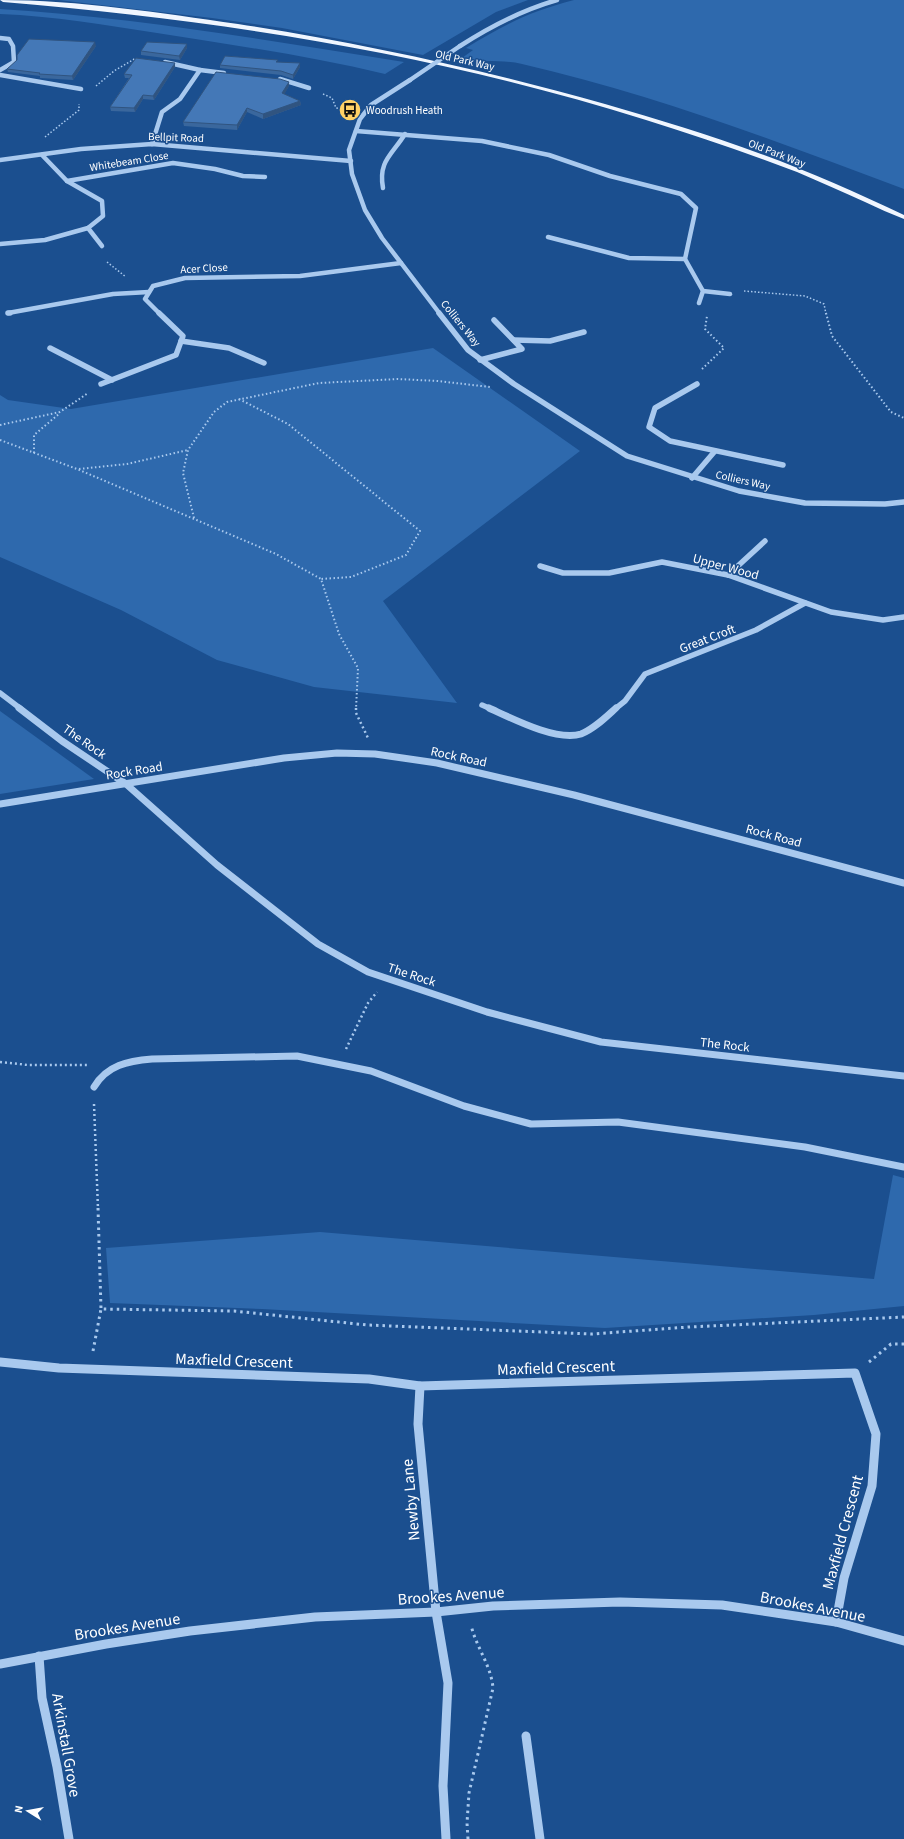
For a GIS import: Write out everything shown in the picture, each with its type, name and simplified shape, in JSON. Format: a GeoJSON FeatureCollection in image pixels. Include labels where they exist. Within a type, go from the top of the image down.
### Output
{"type":"FeatureCollection","features":[{"type":"Feature","properties":{"kind":"main road","name":"Old Park Way"},"geometry":{"type":"LineString","coordinates":[[3,0],[104,9],[217,23],[386,52],[476,72],[631,114],[737,148],[834,186],[904,217]]}},
{"type":"Feature","properties":{"kind":"street","name":"Colliers Way"},"geometry":{"type":"LineString","coordinates":[[557,0],[514,14],[491,26],[371,105],[360,119],[349,150],[352,174],[365,210],[382,238],[468,350],[514,384],[626,456],[692,478],[739,491],[805,503],[885,504],[904,502]]}},
{"type":"Feature","properties":{"kind":"street"},"geometry":{"type":"LineString","coordinates":[[0,38],[8,39],[13,46],[14,62],[0,70]]}},
{"type":"Feature","properties":{"kind":"street"},"geometry":{"type":"LineString","coordinates":[[158,61],[173,62],[200,70],[230,74]]}},
{"type":"Feature","properties":{"kind":"street"},"geometry":{"type":"LineString","coordinates":[[152,144],[162,112],[180,99],[200,70]]}},
{"type":"Feature","properties":{"kind":"street"},"geometry":{"type":"LineString","coordinates":[[0,75],[81,89]]}},
{"type":"Feature","properties":{"kind":"street"},"geometry":{"type":"LineString","coordinates":[[274,78],[309,88]]}},
{"type":"Feature","properties":{"kind":"street"},"geometry":{"type":"LineString","coordinates":[[356,131],[482,141],[549,155],[610,176],[680,194],[696,208],[685,259],[703,291],[699,303]]}},
{"type":"Feature","properties":{"kind":"street"},"geometry":{"type":"LineString","coordinates":[[383,188],[380,177],[382,163],[405,134]]}},
{"type":"Feature","properties":{"kind":"street","name":"Bellpit Road"},"geometry":{"type":"LineString","coordinates":[[0,160],[81,149],[152,144],[351,161]]}},
{"type":"Feature","properties":{"kind":"street","name":"Whitebeam Close"},"geometry":{"type":"LineString","coordinates":[[0,244],[45,240],[88,228],[104,216],[102,201],[68,180],[42,155]]}},
{"type":"Feature","properties":{"kind":"street","name":"Whitebeam Close"},"geometry":{"type":"LineString","coordinates":[[68,180],[173,163],[215,168],[243,176],[265,177]]}},
{"type":"Feature","properties":{"kind":"street"},"geometry":{"type":"LineString","coordinates":[[88,228],[102,246]]}},
{"type":"Feature","properties":{"kind":"street"},"geometry":{"type":"LineString","coordinates":[[548,237],[629,258],[685,259]]}},
{"type":"Feature","properties":{"kind":"street","name":"Acer Close"},"geometry":{"type":"LineString","coordinates":[[153,286],[185,278],[300,276],[401,263]]}},
{"type":"Feature","properties":{"kind":"street"},"geometry":{"type":"LineString","coordinates":[[101,384],[176,355],[182,336],[145,299],[153,286]]}},
{"type":"Feature","properties":{"kind":"street"},"geometry":{"type":"LineString","coordinates":[[703,291],[730,294]]}},
{"type":"Feature","properties":{"kind":"street"},"geometry":{"type":"LineString","coordinates":[[8,313],[113,294],[149,292]]}},
{"type":"Feature","properties":{"kind":"street"},"geometry":{"type":"LineString","coordinates":[[480,360],[522,349],[494,320]]}},
{"type":"Feature","properties":{"kind":"street"},"geometry":{"type":"LineString","coordinates":[[514,340],[550,341],[584,332]]}},
{"type":"Feature","properties":{"kind":"street"},"geometry":{"type":"LineString","coordinates":[[181,341],[228,348],[264,363]]}},
{"type":"Feature","properties":{"kind":"street"},"geometry":{"type":"LineString","coordinates":[[50,348],[112,380]]}},
{"type":"Feature","properties":{"kind":"street"},"geometry":{"type":"LineString","coordinates":[[697,384],[655,408],[649,427],[670,441],[783,465]]}},
{"type":"Feature","properties":{"kind":"street"},"geometry":{"type":"LineString","coordinates":[[692,478],[715,451]]}},
{"type":"Feature","properties":{"kind":"street"},"geometry":{"type":"LineString","coordinates":[[728,576],[765,541]]}},
{"type":"Feature","properties":{"kind":"street","name":"Upper Wood"},"geometry":{"type":"LineString","coordinates":[[540,566],[563,573],[609,573],[662,562],[728,576],[831,612],[883,620],[904,617]]}},
{"type":"Feature","properties":{"kind":"street","name":"Great Croft"},"geometry":{"type":"LineString","coordinates":[[482,705],[532,727],[558,734],[580,734],[594,726],[625,701],[645,674],[756,630],[805,603]]}},
{"type":"Feature","properties":{"kind":"street","name":"The Rock"},"geometry":{"type":"LineString","coordinates":[[0,693],[62,741],[126,784],[217,865],[318,944],[344,960],[368,972],[487,1012],[601,1042],[904,1076]]}},
{"type":"Feature","properties":{"kind":"street","name":"Rock Road"},"geometry":{"type":"LineString","coordinates":[[0,804],[284,758],[337,754],[375,754],[443,765],[574,795],[904,882]]}},
{"type":"Feature","properties":{"kind":"street"},"geometry":{"type":"LineString","coordinates":[[94,1087],[97,1079],[115,1065],[152,1059],[297,1056],[371,1071],[464,1106],[531,1124],[618,1122],[806,1147],[904,1167]]}},
{"type":"Feature","properties":{"kind":"street","name":"Maxfield Crescent"},"geometry":{"type":"LineString","coordinates":[[0,1364],[89,1369],[369,1379],[420,1386],[855,1373],[876,1434],[872,1486],[844,1578],[836,1622]]}},
{"type":"Feature","properties":{"kind":"street","name":"Newby Lane"},"geometry":{"type":"LineString","coordinates":[[420,1386],[418,1424],[436,1612],[448,1683],[442,1786],[446,1839]]}},
{"type":"Feature","properties":{"kind":"street","name":"Brookes Avenue"},"geometry":{"type":"LineString","coordinates":[[0,1664],[39,1656],[190,1631],[307,1618],[436,1612],[493,1606],[620,1602],[722,1605],[836,1622],[904,1641]]}},
{"type":"Feature","properties":{"kind":"street","name":"Arkinstall Grove"},"geometry":{"type":"LineString","coordinates":[[39,1656],[42,1698],[57,1767],[69,1839]]}},
{"type":"Feature","properties":{"kind":"street"},"geometry":{"type":"LineString","coordinates":[[526,1736],[540,1839]]}},
{"type":"Feature","properties":{"kind":"path"},"geometry":{"type":"LineString","coordinates":[[309,88],[332,98],[336,108],[366,112]]}},
{"type":"Feature","properties":{"kind":"path"},"geometry":{"type":"LineString","coordinates":[[107,261],[130,281],[153,286]]}},
{"type":"Feature","properties":{"kind":"path"},"geometry":{"type":"LineString","coordinates":[[730,294],[736,290],[805,296],[824,304],[832,336],[892,412],[904,418]]}},
{"type":"Feature","properties":{"kind":"path"},"geometry":{"type":"LineString","coordinates":[[697,384],[702,367],[724,348],[705,329],[709,308],[699,303]]}},
{"type":"Feature","properties":{"kind":"path"},"geometry":{"type":"LineString","coordinates":[[194,518],[183,473],[188,450],[214,412],[227,402],[318,383],[390,379],[438,381],[490,387],[514,384]]}},
{"type":"Feature","properties":{"kind":"path"},"geometry":{"type":"LineString","coordinates":[[34,453],[34,436],[60,412],[101,384]]}},
{"type":"Feature","properties":{"kind":"path"},"geometry":{"type":"LineString","coordinates":[[0,440],[77,469],[194,518],[276,554],[321,579],[351,577],[406,554],[420,531],[288,424],[239,399]]}},
{"type":"Feature","properties":{"kind":"path"},"geometry":{"type":"LineString","coordinates":[[0,425],[60,412]]}},
{"type":"Feature","properties":{"kind":"path"},"geometry":{"type":"LineString","coordinates":[[77,469],[127,464],[188,450]]}},
{"type":"Feature","properties":{"kind":"path"},"geometry":{"type":"LineString","coordinates":[[321,579],[339,634],[358,668],[356,713],[375,754]]}},
{"type":"Feature","properties":{"kind":"path"},"geometry":{"type":"LineString","coordinates":[[339,1064],[368,1003],[388,978]]}},
{"type":"Feature","properties":{"kind":"path"},"geometry":{"type":"LineString","coordinates":[[0,1062],[28,1065],[115,1065]]}},
{"type":"Feature","properties":{"kind":"path"},"geometry":{"type":"LineString","coordinates":[[89,1369],[101,1309],[94,1087]]}},
{"type":"Feature","properties":{"kind":"path"},"geometry":{"type":"LineString","coordinates":[[101,1309],[234,1311],[367,1325],[592,1334],[689,1327],[904,1317]]}},
{"type":"Feature","properties":{"kind":"path"},"geometry":{"type":"LineString","coordinates":[[855,1373],[891,1344],[904,1344]]}},
{"type":"Feature","properties":{"kind":"path"},"geometry":{"type":"LineString","coordinates":[[468,1609],[473,1636],[489,1664],[493,1689],[470,1786],[466,1819],[468,1839]]}},
{"type":"Feature","properties":{"kind":"shaded area"},"geometry":{"type":"Polygon","coordinates":[[[58,0],[528,0],[496,12],[423,55],[282,28],[212,18],[58,0]]]}},
{"type":"Feature","properties":{"kind":"shaded area"},"geometry":{"type":"Polygon","coordinates":[[[574,0],[904,0],[904,189],[763,137],[667,104],[571,76],[515,63],[462,58],[473,50],[466,48],[492,32],[531,14],[574,0]]]}},
{"type":"Feature","properties":{"kind":"shaded area"},"geometry":{"type":"Polygon","coordinates":[[[0,9],[152,24],[253,38],[404,62],[385,74],[300,56],[243,46],[98,24],[0,14],[0,9]]]}},
{"type":"Feature","properties":{"kind":"shaded area"},"geometry":{"type":"Polygon","coordinates":[[[433,348],[580,451],[383,601],[457,703],[314,687],[217,660],[121,610],[0,557],[0,395],[8,400],[71,409],[433,348]]]}},
{"type":"Feature","properties":{"kind":"shaded area"},"geometry":{"type":"Polygon","coordinates":[[[0,711],[94,779],[0,794],[0,711]]]}},
{"type":"Feature","properties":{"kind":"shaded area"},"geometry":{"type":"Polygon","coordinates":[[[893,1175],[904,1178],[904,1306],[814,1315],[605,1328],[262,1309],[110,1303],[106,1248],[320,1232],[874,1279],[893,1175]]]}},
{"type":"Feature","properties":{"kind":"building"},"geometry":{"type":"Polygon","coordinates":[[[29,39],[95,42],[72,76],[39,74],[40,73],[7,69],[17,60],[17,55],[29,39]]]}},
{"type":"Feature","properties":{"kind":"building"},"geometry":{"type":"Polygon","coordinates":[[[147,42],[187,44],[179,56],[141,51],[147,42]]]}},
{"type":"Feature","properties":{"kind":"building"},"geometry":{"type":"Polygon","coordinates":[[[225,56],[278,60],[276,62],[300,63],[293,75],[281,71],[220,65],[225,56]]]}},
{"type":"Feature","properties":{"kind":"building"},"geometry":{"type":"Polygon","coordinates":[[[136,58],[175,63],[153,96],[143,95],[134,108],[110,107],[132,75],[124,74],[136,58]]]}},
{"type":"Feature","properties":{"kind":"building"},"geometry":{"type":"Polygon","coordinates":[[[216,72],[280,79],[289,82],[282,93],[300,101],[263,114],[247,108],[237,125],[183,122],[216,72]]]}},
{"type":"Feature","properties":{"kind":"place","name":"Woodrush Heath"},"geometry":{"type":"Point","coordinates":[350,110]}}]}
